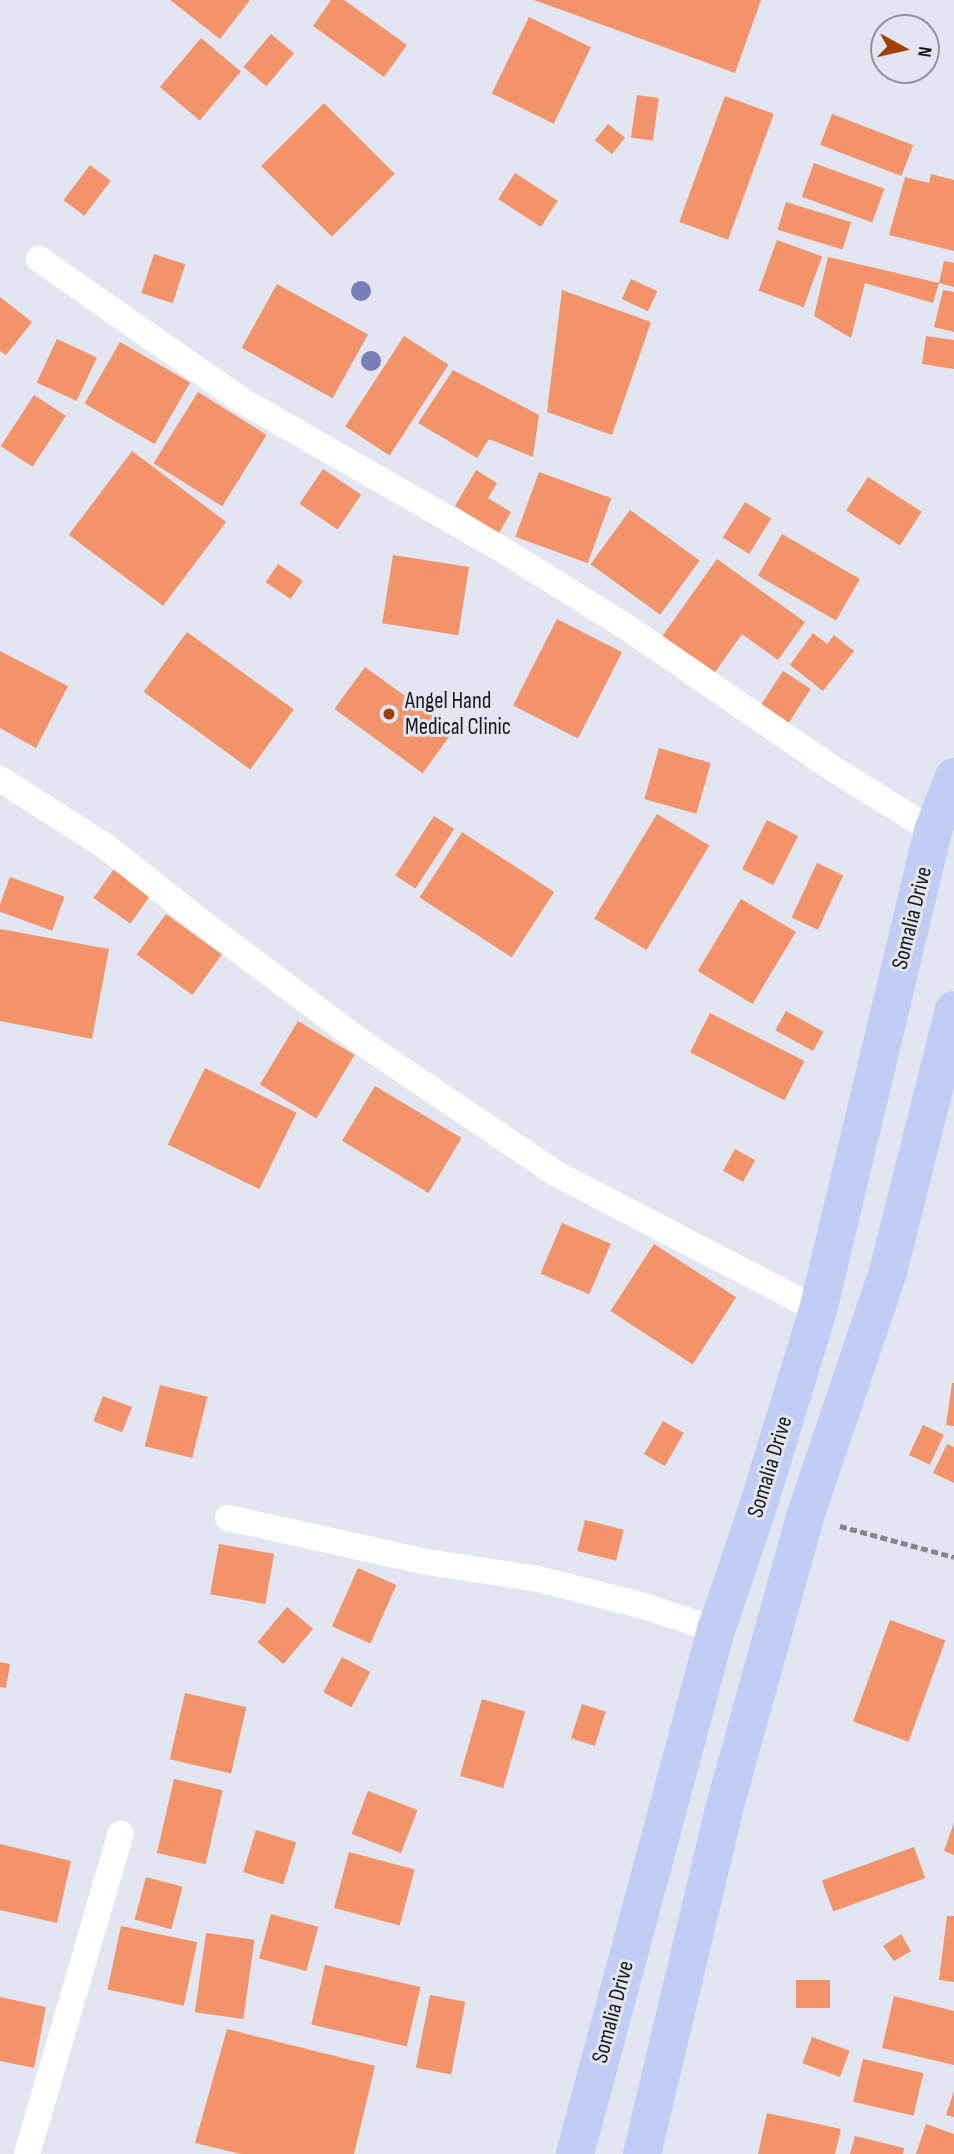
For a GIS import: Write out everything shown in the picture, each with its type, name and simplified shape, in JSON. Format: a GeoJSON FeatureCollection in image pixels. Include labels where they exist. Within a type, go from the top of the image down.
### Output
{"type":"FeatureCollection","features":[{"type":"Feature","properties":{"kind":"main road","name":"Somalia Drive"},"geometry":{"type":"LineString","coordinates":[[575,2154],[716,1630],[756,1513],[818,1310],[933,831],[954,777]]}},
{"type":"Feature","properties":{"kind":"main road"},"geometry":{"type":"LineString","coordinates":[[642,2154],[726,1802],[805,1517],[888,1272],[954,1010]]}},
{"type":"Feature","properties":{"kind":"street"},"geometry":{"type":"LineString","coordinates":[[39,259],[241,400],[498,547],[604,613],[831,768],[933,831]]}},
{"type":"Feature","properties":{"kind":"street"},"geometry":{"type":"LineString","coordinates":[[0,779],[105,846],[205,925],[367,1046],[555,1173],[818,1310]]}},
{"type":"Feature","properties":{"kind":"street"},"geometry":{"type":"LineString","coordinates":[[229,1518],[415,1560],[538,1579],[644,1606],[716,1630]]}},
{"type":"Feature","properties":{"kind":"street"},"geometry":{"type":"LineString","coordinates":[[27,2154],[121,1833]]}},
{"type":"Feature","properties":{"kind":"path"},"geometry":{"type":"LineString","coordinates":[[805,1517],[954,1557]]}},
{"type":"Feature","properties":{"kind":"building"},"geometry":{"type":"Polygon","coordinates":[[[170,0],[250,0],[220,39],[170,0]]]}},
{"type":"Feature","properties":{"kind":"building"},"geometry":{"type":"Polygon","coordinates":[[[331,0],[344,0],[407,45],[384,77],[313,26],[331,0]]]}},
{"type":"Feature","properties":{"kind":"building"},"geometry":{"type":"Polygon","coordinates":[[[534,0],[761,0],[735,73],[534,0]]]}},
{"type":"Feature","properties":{"kind":"building"},"geometry":{"type":"Polygon","coordinates":[[[529,17],[591,47],[554,124],[492,93],[529,17]]]}},
{"type":"Feature","properties":{"kind":"building"},"geometry":{"type":"Polygon","coordinates":[[[271,34],[294,53],[266,86],[243,67],[271,34]]]}},
{"type":"Feature","properties":{"kind":"building"},"geometry":{"type":"Polygon","coordinates":[[[201,38],[241,71],[200,120],[160,87],[201,38]]]}},
{"type":"Feature","properties":{"kind":"building"},"geometry":{"type":"Polygon","coordinates":[[[637,95],[659,98],[653,141],[631,138],[637,95]]]}},
{"type":"Feature","properties":{"kind":"building"},"geometry":{"type":"Polygon","coordinates":[[[725,96],[774,114],[728,240],[679,222],[725,96]]]}},
{"type":"Feature","properties":{"kind":"building"},"geometry":{"type":"Polygon","coordinates":[[[324,103],[395,174],[332,237],[261,166],[324,103]]]}},
{"type":"Feature","properties":{"kind":"building"},"geometry":{"type":"Polygon","coordinates":[[[832,114],[913,145],[901,176],[820,145],[832,114]]]}},
{"type":"Feature","properties":{"kind":"building"},"geometry":{"type":"Polygon","coordinates":[[[608,124],[625,138],[612,154],[595,140],[608,124]]]}},
{"type":"Feature","properties":{"kind":"building"},"geometry":{"type":"Polygon","coordinates":[[[814,163],[884,189],[872,222],[802,197],[814,163]]]}},
{"type":"Feature","properties":{"kind":"building"},"geometry":{"type":"Polygon","coordinates":[[[90,165],[111,181],[84,216],[64,200],[90,165]]]}},
{"type":"Feature","properties":{"kind":"building"},"geometry":{"type":"Polygon","coordinates":[[[515,173],[558,201],[541,227],[498,199],[515,173]]]}},
{"type":"Feature","properties":{"kind":"building"},"geometry":{"type":"Polygon","coordinates":[[[931,174],[954,180],[954,251],[889,235],[905,177],[929,183],[931,174]]]}},
{"type":"Feature","properties":{"kind":"building"},"geometry":{"type":"Polygon","coordinates":[[[786,202],[851,222],[843,250],[778,230],[786,202]]]}},
{"type":"Feature","properties":{"kind":"building"},"geometry":{"type":"Polygon","coordinates":[[[777,240],[822,256],[804,307],[759,291],[777,240]]]}},
{"type":"Feature","properties":{"kind":"building"},"geometry":{"type":"Polygon","coordinates":[[[154,254],[185,264],[173,303],[141,293],[154,254]]]}},
{"type":"Feature","properties":{"kind":"building"},"geometry":{"type":"Polygon","coordinates":[[[828,257],[939,283],[933,303],[865,283],[851,338],[814,316],[828,257]]]}},
{"type":"Feature","properties":{"kind":"building"},"geometry":{"type":"Polygon","coordinates":[[[944,261],[954,263],[954,287],[939,283],[944,261]]]}},
{"type":"Feature","properties":{"kind":"building"},"geometry":{"type":"Polygon","coordinates":[[[631,279],[657,291],[648,311],[622,299],[631,279]]]}},
{"type":"Feature","properties":{"kind":"building"},"geometry":{"type":"Polygon","coordinates":[[[277,284],[368,334],[333,398],[242,348],[277,284]]]}},
{"type":"Feature","properties":{"kind":"building"},"geometry":{"type":"Polygon","coordinates":[[[562,290],[651,322],[612,435],[547,412],[562,290]]]}},
{"type":"Feature","properties":{"kind":"building"},"geometry":{"type":"Polygon","coordinates":[[[943,290],[954,292],[954,332],[934,327],[943,290]]]}},
{"type":"Feature","properties":{"kind":"building"},"geometry":{"type":"Polygon","coordinates":[[[0,297],[32,322],[6,355],[0,351],[0,297]]]}},
{"type":"Feature","properties":{"kind":"building"},"geometry":{"type":"Polygon","coordinates":[[[404,336],[448,365],[390,455],[345,427],[404,336]]]}},
{"type":"Feature","properties":{"kind":"building"},"geometry":{"type":"Polygon","coordinates":[[[926,336],[954,340],[954,369],[922,364],[926,336]]]}},
{"type":"Feature","properties":{"kind":"building"},"geometry":{"type":"Polygon","coordinates":[[[57,339],[97,358],[77,401],[37,383],[57,339]]]}},
{"type":"Feature","properties":{"kind":"building"},"geometry":{"type":"Polygon","coordinates":[[[120,342],[190,382],[155,444],[84,403],[120,342]]]}},
{"type":"Feature","properties":{"kind":"building"},"geometry":{"type":"Polygon","coordinates":[[[453,370],[539,415],[533,457],[489,439],[477,458],[418,423],[453,370]]]}},
{"type":"Feature","properties":{"kind":"building"},"geometry":{"type":"Polygon","coordinates":[[[198,392],[267,435],[222,506],[153,463],[198,392]]]}},
{"type":"Feature","properties":{"kind":"building"},"geometry":{"type":"Polygon","coordinates":[[[34,395],[66,416],[33,467],[1,446],[34,395]]]}},
{"type":"Feature","properties":{"kind":"building"},"geometry":{"type":"Polygon","coordinates":[[[132,451],[226,522],[163,606],[69,535],[132,451]]]}},
{"type":"Feature","properties":{"kind":"building"},"geometry":{"type":"Polygon","coordinates":[[[323,469],[361,495],[338,530],[300,504],[323,469]]]}},
{"type":"Feature","properties":{"kind":"building"},"geometry":{"type":"Polygon","coordinates":[[[476,470],[497,483],[488,498],[511,512],[499,533],[455,506],[476,470]]]}},
{"type":"Feature","properties":{"kind":"building"},"geometry":{"type":"Polygon","coordinates":[[[539,472],[611,498],[588,563],[515,537],[539,472]]]}},
{"type":"Feature","properties":{"kind":"building"},"geometry":{"type":"Polygon","coordinates":[[[868,477],[922,512],[900,545],[846,511],[868,477]]]}},
{"type":"Feature","properties":{"kind":"building"},"geometry":{"type":"Polygon","coordinates":[[[745,502],[771,518],[749,554],[723,538],[745,502]]]}},
{"type":"Feature","properties":{"kind":"building"},"geometry":{"type":"Polygon","coordinates":[[[630,510],[700,561],[660,615],[591,564],[630,510]]]}},
{"type":"Feature","properties":{"kind":"building"},"geometry":{"type":"Polygon","coordinates":[[[782,534],[860,579],[836,621],[758,576],[782,534]]]}},
{"type":"Feature","properties":{"kind":"building"},"geometry":{"type":"Polygon","coordinates":[[[393,555],[469,567],[458,635],[382,623],[393,555]]]}},
{"type":"Feature","properties":{"kind":"building"},"geometry":{"type":"Polygon","coordinates":[[[717,559],[805,622],[778,660],[742,634],[713,675],[661,638],[717,559]]]}},
{"type":"Feature","properties":{"kind":"building"},"geometry":{"type":"Polygon","coordinates":[[[278,564],[303,581],[291,599],[266,582],[278,564]]]}},
{"type":"Feature","properties":{"kind":"building"},"geometry":{"type":"Polygon","coordinates":[[[557,619],[622,652],[578,739],[513,705],[557,619]]]}},
{"type":"Feature","properties":{"kind":"building"},"geometry":{"type":"Polygon","coordinates":[[[187,632],[294,710],[250,769],[144,692],[187,632]]]}},
{"type":"Feature","properties":{"kind":"building"},"geometry":{"type":"Polygon","coordinates":[[[813,633],[827,644],[834,635],[854,651],[823,691],[790,665],[813,633]]]}},
{"type":"Feature","properties":{"kind":"building"},"geometry":{"type":"Polygon","coordinates":[[[0,651],[68,686],[36,748],[0,728],[0,651]]]}},
{"type":"Feature","properties":{"kind":"building","name":"Angel Hand Medical Clinic"},"geometry":{"type":"Polygon","coordinates":[[[365,667],[453,731],[423,773],[334,709],[365,667]]]}},
{"type":"Feature","properties":{"kind":"building"},"geometry":{"type":"Polygon","coordinates":[[[783,671],[811,689],[788,724],[760,706],[783,671]]]}},
{"type":"Feature","properties":{"kind":"building"},"geometry":{"type":"Polygon","coordinates":[[[659,748],[711,763],[696,814],[644,799],[659,748]]]}},
{"type":"Feature","properties":{"kind":"building"},"geometry":{"type":"Polygon","coordinates":[[[657,814],[709,845],[646,950],[594,919],[657,814]]]}},
{"type":"Feature","properties":{"kind":"building"},"geometry":{"type":"Polygon","coordinates":[[[434,816],[454,829],[415,889],[395,876],[434,816]]]}},
{"type":"Feature","properties":{"kind":"building"},"geometry":{"type":"Polygon","coordinates":[[[767,820],[798,836],[773,885],[742,869],[767,820]]]}},
{"type":"Feature","properties":{"kind":"building"},"geometry":{"type":"Polygon","coordinates":[[[462,832],[554,892],[512,957],[420,897],[462,832]]]}},
{"type":"Feature","properties":{"kind":"building"},"geometry":{"type":"Polygon","coordinates":[[[817,863],[843,875],[818,930],[792,917],[817,863]]]}},
{"type":"Feature","properties":{"kind":"building"},"geometry":{"type":"Polygon","coordinates":[[[116,866],[153,892],[130,924],[94,898],[116,866]]]}},
{"type":"Feature","properties":{"kind":"building"},"geometry":{"type":"Polygon","coordinates":[[[10,877],[65,897],[52,931],[0,912],[10,877]]]}},
{"type":"Feature","properties":{"kind":"building"},"geometry":{"type":"Polygon","coordinates":[[[741,899],[796,932],[753,1004],[698,971],[741,899]]]}},
{"type":"Feature","properties":{"kind":"building"},"geometry":{"type":"Polygon","coordinates":[[[166,914],[222,955],[192,995],[137,954],[166,914]]]}},
{"type":"Feature","properties":{"kind":"building"},"geometry":{"type":"Polygon","coordinates":[[[0,929],[109,949],[92,1039],[0,1021],[0,929]]]}},
{"type":"Feature","properties":{"kind":"building"},"geometry":{"type":"Polygon","coordinates":[[[786,1011],[824,1032],[813,1051],[775,1030],[786,1011]]]}},
{"type":"Feature","properties":{"kind":"building"},"geometry":{"type":"Polygon","coordinates":[[[710,1013],[804,1061],[784,1100],[690,1052],[710,1013]]]}},
{"type":"Feature","properties":{"kind":"building"},"geometry":{"type":"Polygon","coordinates":[[[298,1021],[355,1055],[316,1118],[260,1084],[298,1021]]]}},
{"type":"Feature","properties":{"kind":"building"},"geometry":{"type":"Polygon","coordinates":[[[205,1068],[297,1113],[259,1189],[168,1144],[205,1068]]]}},
{"type":"Feature","properties":{"kind":"building"},"geometry":{"type":"Polygon","coordinates":[[[375,1086],[462,1138],[429,1193],[342,1141],[375,1086]]]}},
{"type":"Feature","properties":{"kind":"building"},"geometry":{"type":"Polygon","coordinates":[[[735,1149],[755,1160],[743,1182],[723,1171],[735,1149]]]}},
{"type":"Feature","properties":{"kind":"building"},"geometry":{"type":"Polygon","coordinates":[[[562,1223],[611,1244],[589,1294],[541,1274],[562,1223]]]}},
{"type":"Feature","properties":{"kind":"building"},"geometry":{"type":"Polygon","coordinates":[[[654,1244],[736,1297],[693,1364],[610,1311],[654,1244]]]}},
{"type":"Feature","properties":{"kind":"building"},"geometry":{"type":"Polygon","coordinates":[[[954,1383],[954,1426],[946,1425],[954,1383]]]}},
{"type":"Feature","properties":{"kind":"building"},"geometry":{"type":"Polygon","coordinates":[[[160,1385],[208,1397],[192,1458],[145,1446],[160,1385]]]}},
{"type":"Feature","properties":{"kind":"building"},"geometry":{"type":"Polygon","coordinates":[[[103,1396],[132,1407],[122,1432],[93,1421],[103,1396]]]}},
{"type":"Feature","properties":{"kind":"building"},"geometry":{"type":"Polygon","coordinates":[[[663,1421],[684,1433],[665,1466],[644,1454],[663,1421]]]}},
{"type":"Feature","properties":{"kind":"building"},"geometry":{"type":"Polygon","coordinates":[[[923,1425],[944,1435],[930,1465],[909,1455],[923,1425]]]}},
{"type":"Feature","properties":{"kind":"building"},"geometry":{"type":"Polygon","coordinates":[[[947,1444],[954,1447],[954,1483],[933,1473],[947,1444]]]}},
{"type":"Feature","properties":{"kind":"building"},"geometry":{"type":"Polygon","coordinates":[[[585,1520],[624,1530],[616,1561],[577,1551],[585,1520]]]}},
{"type":"Feature","properties":{"kind":"building"},"geometry":{"type":"Polygon","coordinates":[[[219,1544],[274,1554],[265,1604],[210,1594],[219,1544]]]}},
{"type":"Feature","properties":{"kind":"building"},"geometry":{"type":"Polygon","coordinates":[[[358,1568],[396,1585],[370,1644],[332,1626],[358,1568]]]}},
{"type":"Feature","properties":{"kind":"building"},"geometry":{"type":"Polygon","coordinates":[[[287,1607],[313,1629],[283,1664],[257,1642],[287,1607]]]}},
{"type":"Feature","properties":{"kind":"building"},"geometry":{"type":"Polygon","coordinates":[[[890,1620],[945,1640],[909,1742],[853,1721],[890,1620]]]}},
{"type":"Feature","properties":{"kind":"building"},"geometry":{"type":"Polygon","coordinates":[[[342,1657],[370,1672],[351,1707],[323,1692],[342,1657]]]}},
{"type":"Feature","properties":{"kind":"building"},"geometry":{"type":"Polygon","coordinates":[[[0,1662],[10,1664],[6,1688],[0,1687],[0,1662]]]}},
{"type":"Feature","properties":{"kind":"building"},"geometry":{"type":"Polygon","coordinates":[[[185,1693],[246,1707],[231,1773],[170,1759],[185,1693]]]}},
{"type":"Feature","properties":{"kind":"building"},"geometry":{"type":"Polygon","coordinates":[[[482,1699],[525,1711],[503,1788],[460,1776],[482,1699]]]}},
{"type":"Feature","properties":{"kind":"building"},"geometry":{"type":"Polygon","coordinates":[[[582,1704],[606,1712],[595,1746],[571,1738],[582,1704]]]}},
{"type":"Feature","properties":{"kind":"building"},"geometry":{"type":"Polygon","coordinates":[[[174,1779],[223,1790],[206,1864],[157,1853],[174,1779]]]}},
{"type":"Feature","properties":{"kind":"building"},"geometry":{"type":"Polygon","coordinates":[[[368,1791],[417,1810],[401,1853],[352,1834],[368,1791]]]}},
{"type":"Feature","properties":{"kind":"building"},"geometry":{"type":"Polygon","coordinates":[[[954,1823],[954,1855],[944,1851],[954,1823]]]}},
{"type":"Feature","properties":{"kind":"building"},"geometry":{"type":"Polygon","coordinates":[[[256,1830],[296,1842],[283,1884],[243,1872],[256,1830]]]}},
{"type":"Feature","properties":{"kind":"building"},"geometry":{"type":"Polygon","coordinates":[[[0,1844],[71,1861],[57,1923],[0,1910],[0,1844]]]}},
{"type":"Feature","properties":{"kind":"building"},"geometry":{"type":"Polygon","coordinates":[[[914,1847],[925,1878],[833,1912],[822,1881],[914,1847]]]}},
{"type":"Feature","properties":{"kind":"building"},"geometry":{"type":"Polygon","coordinates":[[[349,1852],[415,1870],[400,1926],[334,1908],[349,1852]]]}},
{"type":"Feature","properties":{"kind":"building"},"geometry":{"type":"Polygon","coordinates":[[[146,1877],[183,1887],[171,1929],[135,1920],[146,1877]]]}},
{"type":"Feature","properties":{"kind":"building"},"geometry":{"type":"Polygon","coordinates":[[[271,1914],[318,1927],[306,1971],[259,1958],[271,1914]]]}},
{"type":"Feature","properties":{"kind":"building"},"geometry":{"type":"Polygon","coordinates":[[[947,1916],[954,1916],[954,1982],[939,1980],[947,1916]]]}},
{"type":"Feature","properties":{"kind":"building"},"geometry":{"type":"Polygon","coordinates":[[[121,1926],[197,1942],[184,2006],[107,1990],[121,1926]]]}},
{"type":"Feature","properties":{"kind":"building"},"geometry":{"type":"Polygon","coordinates":[[[206,1933],[255,1940],[243,2019],[195,2012],[206,1933]]]}},
{"type":"Feature","properties":{"kind":"building"},"geometry":{"type":"Polygon","coordinates":[[[901,1934],[911,1951],[894,1961],[883,1946],[901,1934]]]}},
{"type":"Feature","properties":{"kind":"building"},"geometry":{"type":"Polygon","coordinates":[[[325,1965],[420,1987],[407,2046],[311,2024],[325,1965]]]}},
{"type":"Feature","properties":{"kind":"building"},"geometry":{"type":"Polygon","coordinates":[[[796,1980],[830,1980],[830,2008],[796,2008],[796,1980]]]}},
{"type":"Feature","properties":{"kind":"building"},"geometry":{"type":"Polygon","coordinates":[[[430,1995],[465,2002],[451,2075],[416,2068],[430,1995]]]}},
{"type":"Feature","properties":{"kind":"building"},"geometry":{"type":"Polygon","coordinates":[[[894,1996],[954,2011],[954,2065],[882,2048],[894,1996]]]}},
{"type":"Feature","properties":{"kind":"building"},"geometry":{"type":"Polygon","coordinates":[[[0,1997],[46,2007],[34,2068],[0,2061],[0,1997]]]}},
{"type":"Feature","properties":{"kind":"building"},"geometry":{"type":"Polygon","coordinates":[[[227,2029],[375,2066],[354,2154],[241,2154],[195,2143],[227,2029]]]}},
{"type":"Feature","properties":{"kind":"building"},"geometry":{"type":"Polygon","coordinates":[[[812,2037],[850,2051],[840,2077],[802,2063],[812,2037]]]}},
{"type":"Feature","properties":{"kind":"building"},"geometry":{"type":"Polygon","coordinates":[[[863,2059],[923,2073],[914,2116],[853,2102],[863,2059]]]}},
{"type":"Feature","properties":{"kind":"building"},"geometry":{"type":"Polygon","coordinates":[[[954,2091],[954,2117],[946,2115],[954,2091]]]}},
{"type":"Feature","properties":{"kind":"building"},"geometry":{"type":"Polygon","coordinates":[[[767,2113],[841,2129],[835,2154],[758,2154],[767,2113]]]}},
{"type":"Feature","properties":{"kind":"building"},"geometry":{"type":"Polygon","coordinates":[[[926,2124],[954,2134],[954,2154],[916,2154],[926,2124]]]}},
{"type":"Feature","properties":{"kind":"building"},"geometry":{"type":"Polygon","coordinates":[[[855,2136],[904,2148],[903,2154],[850,2154],[855,2136]]]}},
{"type":"Feature","properties":{"kind":"place","name":"Angel Hand Medical Clinic"},"geometry":{"type":"Point","coordinates":[389,714]}}]}
